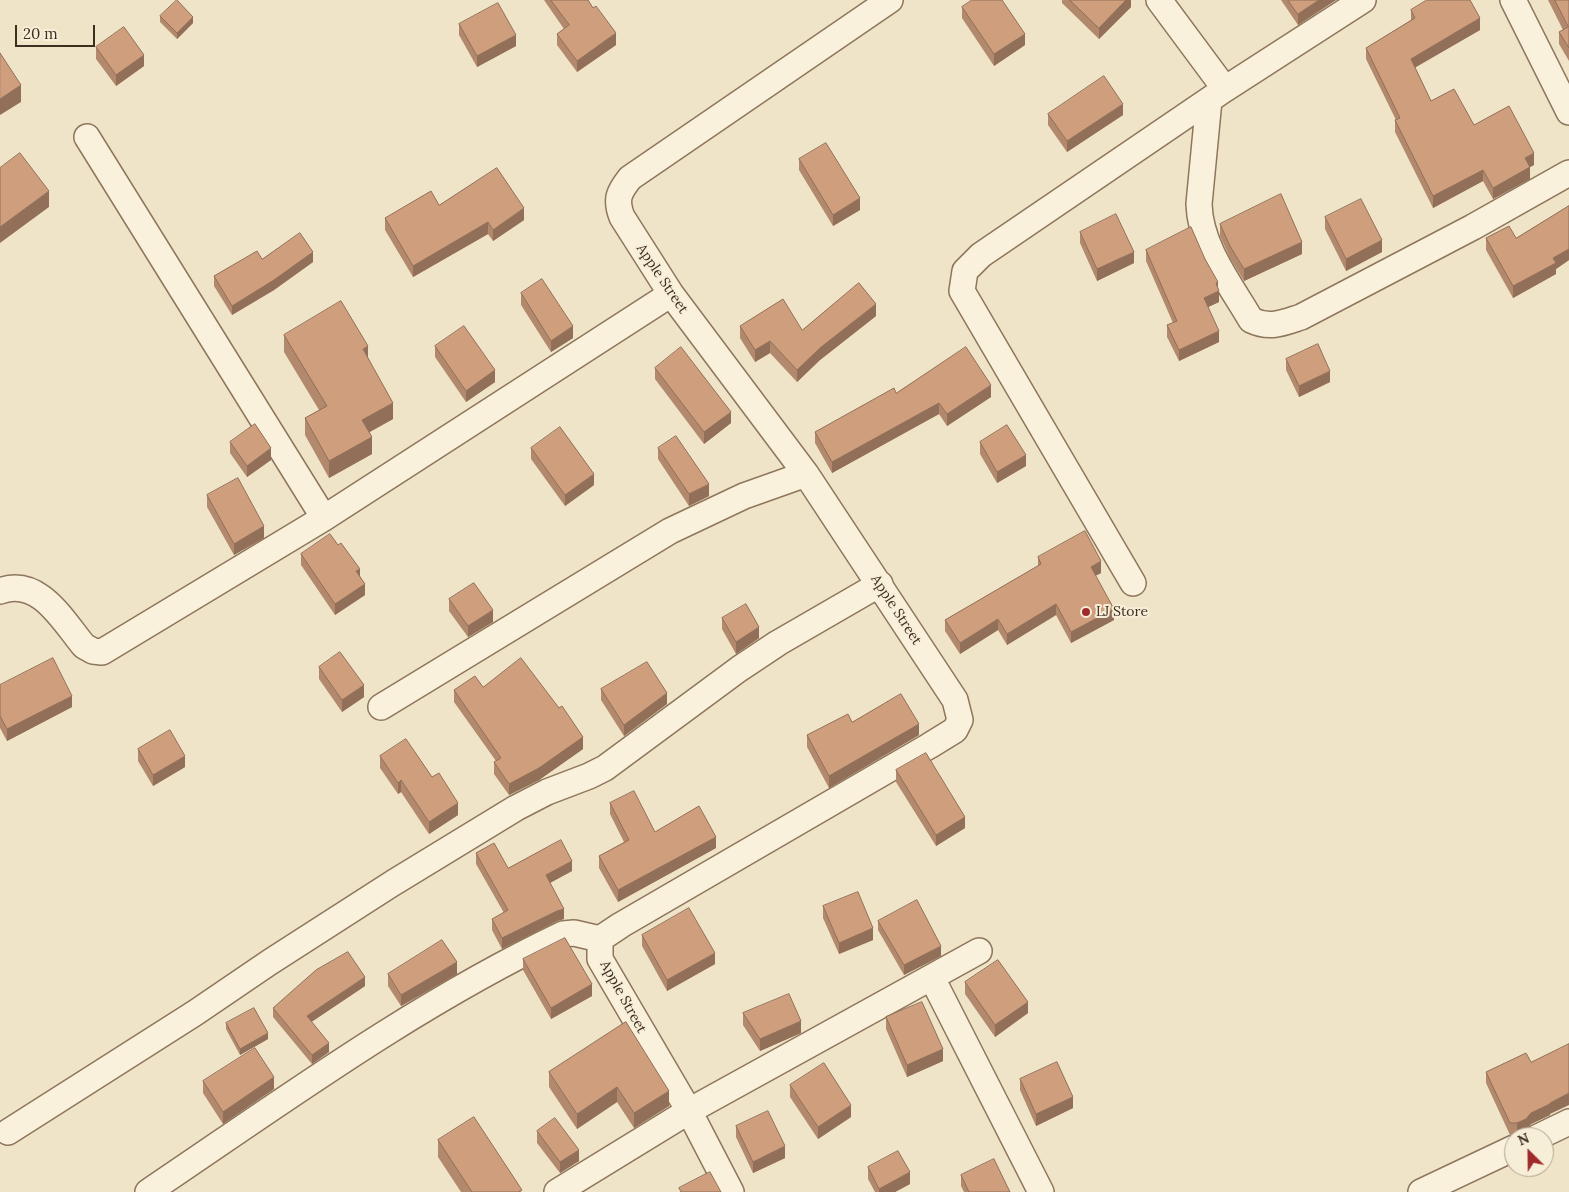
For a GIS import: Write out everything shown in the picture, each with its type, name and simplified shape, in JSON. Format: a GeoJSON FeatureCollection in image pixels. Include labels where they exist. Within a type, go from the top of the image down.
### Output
{"type":"FeatureCollection","features":[{"type":"Feature","properties":{"kind":"street","name":"Apple Street"},"geometry":{"type":"LineString","coordinates":[[731,1192],[689,1111],[600,959],[600,939],[621,924],[929,746],[955,730],[960,720],[955,700],[806,474],[671,294],[622,217],[618,209],[618,199],[622,187],[630,178],[890,0]]}},
{"type":"Feature","properties":{"kind":"street"},"geometry":{"type":"LineString","coordinates":[[1159,0],[1217,94],[1199,204],[1199,217],[1210,248],[1251,320],[1259,324],[1268,326],[1282,324],[1301,317],[1473,227],[1569,172]]}},
{"type":"Feature","properties":{"kind":"street"},"geometry":{"type":"LineString","coordinates":[[1133,583],[962,290],[964,271],[981,255],[1217,94],[1363,0]]}},
{"type":"Feature","properties":{"kind":"street"},"geometry":{"type":"LineString","coordinates":[[1513,0],[1569,112]]}},
{"type":"Feature","properties":{"kind":"street"},"geometry":{"type":"LineString","coordinates":[[87,137],[324,518]]}},
{"type":"Feature","properties":{"kind":"street"},"geometry":{"type":"LineString","coordinates":[[0,591],[7,588],[20,588],[32,591],[43,597],[84,646],[93,651],[102,652],[324,518],[671,294]]}},
{"type":"Feature","properties":{"kind":"street"},"geometry":{"type":"LineString","coordinates":[[380,707],[670,531],[744,496],[806,474]]}},
{"type":"Feature","properties":{"kind":"street"},"geometry":{"type":"LineString","coordinates":[[8,1132],[195,1013],[270,962],[508,813],[547,792],[605,768],[739,669],[778,643],[880,584]]}},
{"type":"Feature","properties":{"kind":"street"},"geometry":{"type":"LineString","coordinates":[[148,1192],[374,1040],[496,967],[563,934],[574,932],[600,939]]}},
{"type":"Feature","properties":{"kind":"street"},"geometry":{"type":"LineString","coordinates":[[557,1192],[689,1111],[979,951]]}},
{"type":"Feature","properties":{"kind":"street"},"geometry":{"type":"LineString","coordinates":[[932,978],[1041,1192]]}},
{"type":"Feature","properties":{"kind":"street"},"geometry":{"type":"LineString","coordinates":[[1554,1129],[1569,1122]]}},
{"type":"Feature","properties":{"kind":"street"},"geometry":{"type":"LineString","coordinates":[[1421,1192],[1504,1153]]}},
{"type":"Feature","properties":{"kind":"building"},"geometry":{"type":"Polygon","coordinates":[[[177,0],[193,17],[177,33],[160,16],[177,0]]]}},
{"type":"Feature","properties":{"kind":"building"},"geometry":{"type":"Polygon","coordinates":[[[551,0],[588,0],[593,8],[596,6],[616,33],[577,61],[557,34],[569,25],[551,0]]]}},
{"type":"Feature","properties":{"kind":"building"},"geometry":{"type":"Polygon","coordinates":[[[972,0],[1002,0],[1025,34],[994,54],[962,7],[972,0]]]}},
{"type":"Feature","properties":{"kind":"building"},"geometry":{"type":"Polygon","coordinates":[[[1070,0],[1126,0],[1099,28],[1070,0]]]}},
{"type":"Feature","properties":{"kind":"building"},"geometry":{"type":"Polygon","coordinates":[[[1288,0],[1319,0],[1298,14],[1288,0]]]}},
{"type":"Feature","properties":{"kind":"building"},"geometry":{"type":"Polygon","coordinates":[[[1427,0],[1470,0],[1480,18],[1411,59],[1431,101],[1454,89],[1474,125],[1509,106],[1534,153],[1525,158],[1530,167],[1493,188],[1483,170],[1433,196],[1395,120],[1400,118],[1366,48],[1415,18],[1411,10],[1427,0]]]}},
{"type":"Feature","properties":{"kind":"building"},"geometry":{"type":"Polygon","coordinates":[[[1555,0],[1569,0],[1569,48],[1559,32],[1568,27],[1555,0]]]}},
{"type":"Feature","properties":{"kind":"building"},"geometry":{"type":"Polygon","coordinates":[[[498,3],[516,35],[477,56],[459,24],[498,3]]]}},
{"type":"Feature","properties":{"kind":"building"},"geometry":{"type":"Polygon","coordinates":[[[124,27],[144,55],[116,75],[96,47],[124,27]]]}},
{"type":"Feature","properties":{"kind":"building"},"geometry":{"type":"Polygon","coordinates":[[[0,53],[21,85],[0,99],[0,53]]]}},
{"type":"Feature","properties":{"kind":"building"},"geometry":{"type":"Polygon","coordinates":[[[1104,76],[1123,104],[1067,141],[1048,114],[1104,76]]]}},
{"type":"Feature","properties":{"kind":"building"},"geometry":{"type":"Polygon","coordinates":[[[826,143],[860,198],[833,215],[799,159],[826,143]]]}},
{"type":"Feature","properties":{"kind":"building"},"geometry":{"type":"Polygon","coordinates":[[[20,153],[49,191],[0,227],[0,168],[20,153]]]}},
{"type":"Feature","properties":{"kind":"building"},"geometry":{"type":"Polygon","coordinates":[[[497,168],[524,208],[493,230],[488,222],[413,266],[385,218],[431,191],[439,205],[497,168]]]}},
{"type":"Feature","properties":{"kind":"building"},"geometry":{"type":"Polygon","coordinates":[[[1281,194],[1302,242],[1244,269],[1230,246],[1220,224],[1281,194]]]}},
{"type":"Feature","properties":{"kind":"building"},"geometry":{"type":"Polygon","coordinates":[[[1361,199],[1382,240],[1346,259],[1325,217],[1361,199]]]}},
{"type":"Feature","properties":{"kind":"building"},"geometry":{"type":"Polygon","coordinates":[[[1569,206],[1569,249],[1553,258],[1556,263],[1513,286],[1486,238],[1509,226],[1516,238],[1569,206]]]}},
{"type":"Feature","properties":{"kind":"building"},"geometry":{"type":"Polygon","coordinates":[[[1116,214],[1134,252],[1097,269],[1080,232],[1116,214]]]}},
{"type":"Feature","properties":{"kind":"building"},"geometry":{"type":"Polygon","coordinates":[[[1191,227],[1205,259],[1218,282],[1216,283],[1219,291],[1204,298],[1219,331],[1179,350],[1167,325],[1177,321],[1146,250],[1191,227]]]}},
{"type":"Feature","properties":{"kind":"building"},"geometry":{"type":"Polygon","coordinates":[[[300,233],[313,252],[274,280],[232,306],[214,276],[257,251],[262,259],[300,233]]]}},
{"type":"Feature","properties":{"kind":"building"},"geometry":{"type":"Polygon","coordinates":[[[542,279],[573,326],[551,341],[521,293],[542,279]]]}},
{"type":"Feature","properties":{"kind":"building"},"geometry":{"type":"Polygon","coordinates":[[[859,283],[876,304],[820,348],[797,370],[770,341],[755,350],[740,326],[783,299],[802,330],[859,283]]]}},
{"type":"Feature","properties":{"kind":"building"},"geometry":{"type":"Polygon","coordinates":[[[341,301],[368,346],[363,349],[393,403],[362,420],[372,437],[329,461],[305,418],[327,406],[284,335],[341,301]]]}},
{"type":"Feature","properties":{"kind":"building"},"geometry":{"type":"Polygon","coordinates":[[[464,326],[495,370],[466,391],[435,346],[464,326]]]}},
{"type":"Feature","properties":{"kind":"building"},"geometry":{"type":"Polygon","coordinates":[[[1318,344],[1330,371],[1299,386],[1286,359],[1318,344]]]}},
{"type":"Feature","properties":{"kind":"building"},"geometry":{"type":"Polygon","coordinates":[[[681,347],[731,412],[704,432],[655,368],[681,347]]]}},
{"type":"Feature","properties":{"kind":"building"},"geometry":{"type":"Polygon","coordinates":[[[966,347],[991,385],[947,414],[939,403],[832,462],[815,432],[894,388],[896,393],[966,347]]]}},
{"type":"Feature","properties":{"kind":"building"},"geometry":{"type":"Polygon","coordinates":[[[255,424],[271,448],[247,466],[230,442],[255,424]]]}},
{"type":"Feature","properties":{"kind":"building"},"geometry":{"type":"Polygon","coordinates":[[[1007,425],[1026,455],[997,472],[980,442],[1007,425]]]}},
{"type":"Feature","properties":{"kind":"building"},"geometry":{"type":"Polygon","coordinates":[[[560,427],[594,474],[565,495],[531,448],[560,427]]]}},
{"type":"Feature","properties":{"kind":"building"},"geometry":{"type":"Polygon","coordinates":[[[676,436],[709,484],[689,494],[658,448],[676,436]]]}},
{"type":"Feature","properties":{"kind":"building"},"geometry":{"type":"Polygon","coordinates":[[[238,478],[264,526],[234,544],[207,495],[238,478]]]}},
{"type":"Feature","properties":{"kind":"building"},"geometry":{"type":"Polygon","coordinates":[[[1085,531],[1101,561],[1091,567],[1114,609],[1071,632],[1056,604],[1007,634],[998,619],[960,643],[945,620],[1041,564],[1038,557],[1085,531]]]}},
{"type":"Feature","properties":{"kind":"building"},"geometry":{"type":"Polygon","coordinates":[[[330,534],[338,545],[341,543],[360,569],[356,571],[365,584],[335,604],[301,554],[330,534]]]}},
{"type":"Feature","properties":{"kind":"building"},"geometry":{"type":"Polygon","coordinates":[[[474,583],[493,610],[468,626],[449,599],[474,583]]]}},
{"type":"Feature","properties":{"kind":"building"},"geometry":{"type":"Polygon","coordinates":[[[746,604],[759,627],[736,642],[722,618],[746,604]]]}},
{"type":"Feature","properties":{"kind":"building"},"geometry":{"type":"Polygon","coordinates":[[[340,652],[364,685],[342,700],[319,667],[340,652]]]}},
{"type":"Feature","properties":{"kind":"building"},"geometry":{"type":"Polygon","coordinates":[[[53,658],[72,696],[7,729],[0,716],[0,685],[53,658]]]}},
{"type":"Feature","properties":{"kind":"building"},"geometry":{"type":"Polygon","coordinates":[[[521,658],[559,708],[562,706],[583,737],[539,768],[509,784],[494,762],[501,758],[454,690],[475,676],[483,687],[521,658]]]}},
{"type":"Feature","properties":{"kind":"building"},"geometry":{"type":"Polygon","coordinates":[[[647,662],[667,693],[624,725],[601,689],[647,662]]]}},
{"type":"Feature","properties":{"kind":"building"},"geometry":{"type":"Polygon","coordinates":[[[901,694],[919,724],[829,776],[807,735],[848,714],[852,722],[901,694]]]}},
{"type":"Feature","properties":{"kind":"building"},"geometry":{"type":"Polygon","coordinates":[[[170,730],[185,756],[153,775],[138,749],[170,730]]]}},
{"type":"Feature","properties":{"kind":"building"},"geometry":{"type":"Polygon","coordinates":[[[406,739],[432,777],[439,773],[458,803],[429,822],[401,780],[398,783],[380,756],[406,739]]]}},
{"type":"Feature","properties":{"kind":"building"},"geometry":{"type":"Polygon","coordinates":[[[926,753],[965,817],[936,835],[896,770],[926,753]]]}},
{"type":"Feature","properties":{"kind":"building"},"geometry":{"type":"Polygon","coordinates":[[[634,791],[655,832],[699,806],[716,837],[618,890],[599,856],[629,840],[610,803],[634,791]]]}},
{"type":"Feature","properties":{"kind":"building"},"geometry":{"type":"Polygon","coordinates":[[[561,840],[572,861],[546,875],[564,909],[502,938],[492,919],[508,910],[476,853],[494,843],[508,868],[561,840]]]}},
{"type":"Feature","properties":{"kind":"building"},"geometry":{"type":"Polygon","coordinates":[[[858,892],[873,928],[839,943],[823,906],[858,892]]]}},
{"type":"Feature","properties":{"kind":"building"},"geometry":{"type":"Polygon","coordinates":[[[917,900],[941,946],[904,965],[878,921],[917,900]]]}},
{"type":"Feature","properties":{"kind":"building"},"geometry":{"type":"Polygon","coordinates":[[[689,908],[715,953],[667,980],[642,935],[689,908]]]}},
{"type":"Feature","properties":{"kind":"building"},"geometry":{"type":"Polygon","coordinates":[[[565,938],[592,984],[551,1008],[523,959],[565,938]]]}},
{"type":"Feature","properties":{"kind":"building"},"geometry":{"type":"Polygon","coordinates":[[[442,940],[457,962],[401,995],[388,974],[442,940]]]}},
{"type":"Feature","properties":{"kind":"building"},"geometry":{"type":"Polygon","coordinates":[[[348,952],[365,977],[307,1016],[329,1043],[312,1055],[273,1008],[316,970],[348,952]]]}},
{"type":"Feature","properties":{"kind":"building"},"geometry":{"type":"Polygon","coordinates":[[[998,960],[1028,1002],[995,1025],[965,982],[998,960]]]}},
{"type":"Feature","properties":{"kind":"building"},"geometry":{"type":"Polygon","coordinates":[[[789,994],[801,1021],[760,1039],[743,1013],[789,994]]]}},
{"type":"Feature","properties":{"kind":"building"},"geometry":{"type":"Polygon","coordinates":[[[922,1002],[943,1049],[907,1065],[886,1017],[922,1002]]]}},
{"type":"Feature","properties":{"kind":"building"},"geometry":{"type":"Polygon","coordinates":[[[254,1008],[268,1033],[240,1049],[226,1023],[254,1008]]]}},
{"type":"Feature","properties":{"kind":"building"},"geometry":{"type":"Polygon","coordinates":[[[626,1022],[669,1091],[634,1113],[617,1087],[577,1114],[549,1072],[626,1022]]]}},
{"type":"Feature","properties":{"kind":"building"},"geometry":{"type":"Polygon","coordinates":[[[1569,1044],[1569,1093],[1531,1113],[1526,1119],[1517,1123],[1510,1123],[1486,1072],[1526,1053],[1531,1062],[1569,1044]]]}},
{"type":"Feature","properties":{"kind":"building"},"geometry":{"type":"Polygon","coordinates":[[[255,1048],[274,1077],[223,1112],[203,1081],[255,1048]]]}},
{"type":"Feature","properties":{"kind":"building"},"geometry":{"type":"Polygon","coordinates":[[[1057,1062],[1073,1097],[1036,1114],[1020,1079],[1057,1062]]]}},
{"type":"Feature","properties":{"kind":"building"},"geometry":{"type":"Polygon","coordinates":[[[824,1063],[851,1105],[818,1127],[790,1085],[824,1063]]]}},
{"type":"Feature","properties":{"kind":"building"},"geometry":{"type":"Polygon","coordinates":[[[768,1111],[785,1146],[753,1162],[736,1126],[768,1111]]]}},
{"type":"Feature","properties":{"kind":"building"},"geometry":{"type":"Polygon","coordinates":[[[474,1117],[522,1190],[518,1192],[472,1192],[438,1140],[474,1117]]]}},
{"type":"Feature","properties":{"kind":"building"},"geometry":{"type":"Polygon","coordinates":[[[555,1118],[579,1150],[560,1162],[537,1131],[555,1118]]]}},
{"type":"Feature","properties":{"kind":"building"},"geometry":{"type":"Polygon","coordinates":[[[898,1151],[910,1172],[879,1189],[868,1167],[898,1151]]]}},
{"type":"Feature","properties":{"kind":"building"},"geometry":{"type":"Polygon","coordinates":[[[994,1159],[1010,1192],[969,1192],[961,1175],[994,1159]]]}},
{"type":"Feature","properties":{"kind":"building"},"geometry":{"type":"Polygon","coordinates":[[[710,1172],[721,1192],[681,1192],[679,1188],[710,1172]]]}},
{"type":"Feature","properties":{"kind":"place","name":"LJ Store"},"geometry":{"type":"Point","coordinates":[1086,612]}}]}
